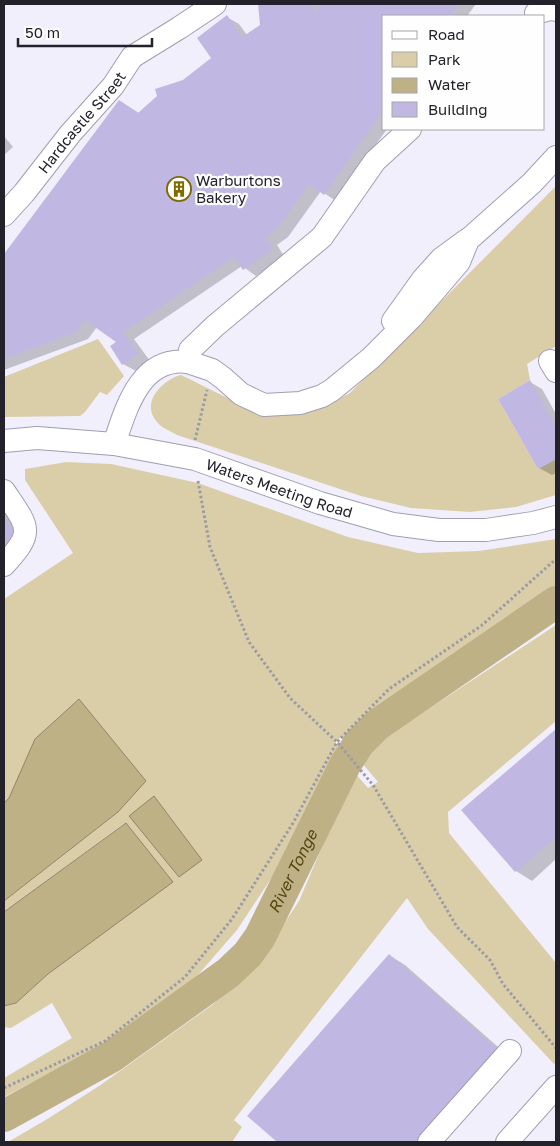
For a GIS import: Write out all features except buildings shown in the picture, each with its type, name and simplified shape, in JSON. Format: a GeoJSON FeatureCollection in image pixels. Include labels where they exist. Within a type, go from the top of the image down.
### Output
{"type":"FeatureCollection","features":[{"type":"Feature","properties":{"kind":"street","name":"Hardcastle Street"},"geometry":{"type":"LineString","coordinates":[[4,215],[24,193],[70,134],[114,86],[132,57],[215,4]]}},
{"type":"Feature","properties":{"kind":"street"},"geometry":{"type":"LineString","coordinates":[[188,362],[190,350],[215,326],[322,236],[375,161],[409,130]]}},
{"type":"Feature","properties":{"kind":"street"},"geometry":{"type":"LineString","coordinates":[[114,444],[126,410],[140,383],[164,364],[176,361],[188,362],[212,370],[241,394],[264,405],[300,403],[322,396],[332,390],[371,358],[412,317],[459,262],[468,240],[532,182],[556,156]]}},
{"type":"Feature","properties":{"kind":"street","name":"Waters Meeting Road"},"geometry":{"type":"LineString","coordinates":[[4,441],[37,438],[195,451],[320,504],[393,524],[439,530],[486,530],[533,523],[556,517]]}},
{"type":"Feature","properties":{"kind":"street"},"geometry":{"type":"LineString","coordinates":[[4,491],[25,524],[26,536],[20,548],[4,565]]}},
{"type":"Feature","properties":{"kind":"street"},"geometry":{"type":"LineString","coordinates":[[429,1142],[510,1051]]}},
{"type":"Feature","properties":{"kind":"street"},"geometry":{"type":"LineString","coordinates":[[514,1140],[556,1088]]}},
{"type":"Feature","properties":{"kind":"path"},"geometry":{"type":"LineString","coordinates":[[212,370],[195,451],[210,547],[249,642],[290,698],[337,742],[373,786],[457,927],[490,960],[503,984],[556,1048]]}},
{"type":"Feature","properties":{"kind":"path"},"geometry":{"type":"LineString","coordinates":[[4,1088],[105,1041],[185,977],[232,919],[293,823],[337,742],[390,689],[481,626],[556,559]]}},
{"type":"Feature","properties":{"kind":"green space"},"geometry":{"type":"Polygon","coordinates":[[[556,186],[556,346],[527,364],[530,380],[498,399],[538,469],[556,459],[556,495],[516,507],[470,512],[411,508],[361,496],[177,435],[161,426],[152,415],[152,400],[156,393],[167,382],[181,375],[248,406],[283,414],[301,414],[319,409],[350,393],[556,186]]]}},
{"type":"Feature","properties":{"kind":"green space"},"geometry":{"type":"Polygon","coordinates":[[[98,339],[124,376],[107,395],[100,392],[80,416],[4,417],[4,377],[98,339]]]}},
{"type":"Feature","properties":{"kind":"green space"},"geometry":{"type":"Polygon","coordinates":[[[66,462],[111,464],[198,483],[348,537],[418,553],[479,551],[556,539],[556,591],[482,637],[375,714],[346,742],[341,737],[335,742],[341,750],[296,841],[237,930],[191,983],[106,1044],[4,1097],[4,1078],[72,1038],[52,1003],[11,1028],[4,1027],[4,1006],[16,1003],[48,974],[125,823],[4,912],[4,901],[118,812],[9,798],[4,803],[4,599],[73,553],[25,480],[25,469],[66,462]]]}},
{"type":"Feature","properties":{"kind":"green space"},"geometry":{"type":"Polygon","coordinates":[[[556,625],[556,721],[448,812],[449,833],[556,963],[556,1062],[554,1064],[428,929],[407,898],[234,1120],[242,1127],[232,1142],[8,1142],[99,1086],[212,1005],[258,963],[299,901],[354,772],[368,788],[378,782],[362,763],[380,741],[556,625]]]}},
{"type":"Feature","properties":{"kind":"water"},"geometry":{"type":"Polygon","coordinates":[[[79,699],[146,781],[118,812],[4,901],[4,803],[9,798],[35,739],[79,699]]]}},
{"type":"Feature","properties":{"kind":"water"},"geometry":{"type":"Polygon","coordinates":[[[154,796],[202,860],[179,877],[129,816],[154,796]]]}},
{"type":"Feature","properties":{"kind":"water"},"geometry":{"type":"Polygon","coordinates":[[[126,823],[173,882],[48,974],[16,1003],[4,1006],[4,912],[126,823]]]}},
{"type":"Feature","properties":{"kind":"waterway","name":"River Tonge"},"geometry":{"type":"LineString","coordinates":[[4,1116],[111,1057],[228,973],[248,954],[260,937],[345,765],[359,743],[377,725],[556,602]]}},
{"type":"Feature","properties":{"kind":"place","name":"Warburtons Bakery"},"geometry":{"type":"Point","coordinates":[179,189]}}]}
